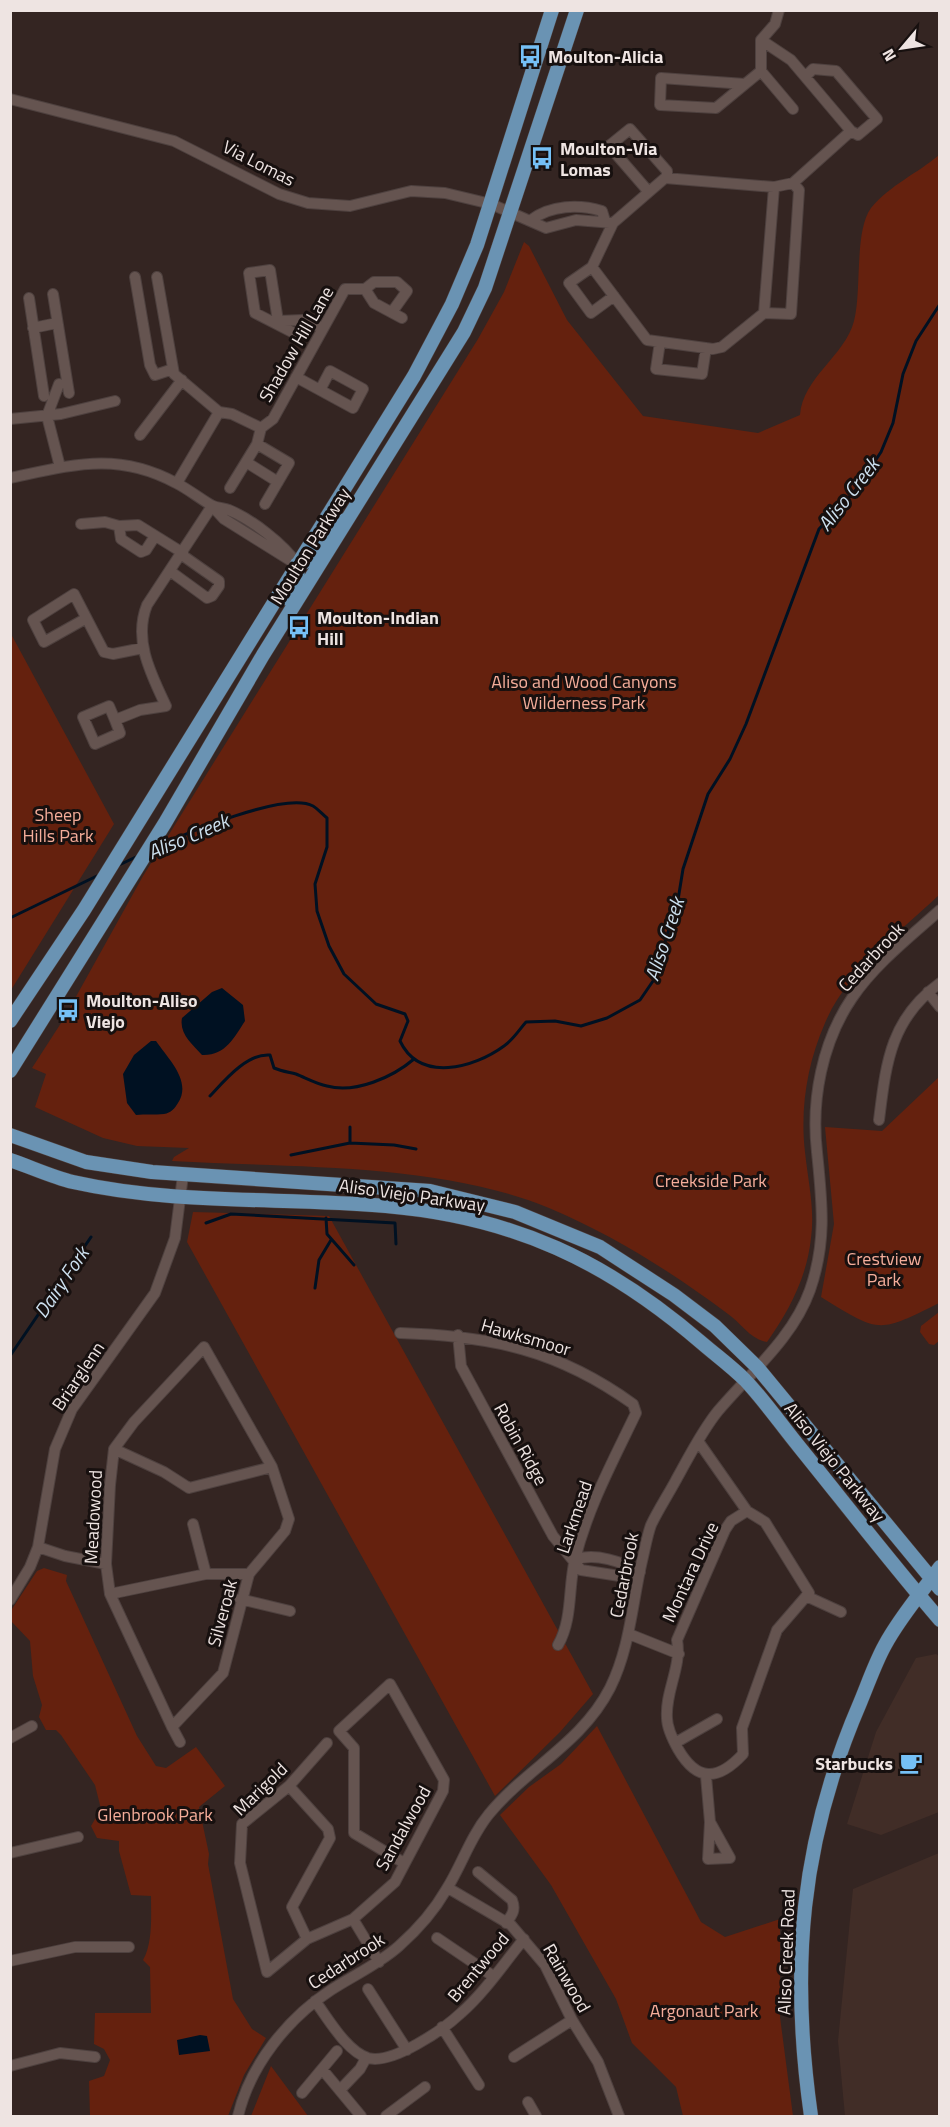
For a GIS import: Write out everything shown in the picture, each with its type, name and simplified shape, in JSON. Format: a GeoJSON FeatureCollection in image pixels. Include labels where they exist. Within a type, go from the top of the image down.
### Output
{"type":"FeatureCollection","features":[{"type":"Feature","properties":{"kind":"main road","name":"Moulton Parkway"},"geometry":{"type":"LineString","coordinates":[[10,1020],[84,910],[419,366],[464,278],[491,204],[552,10]]}},
{"type":"Feature","properties":{"kind":"main road","name":"Moulton Parkway"},"geometry":{"type":"LineString","coordinates":[[10,1071],[165,823],[263,655],[464,332],[480,300],[578,10]]}},
{"type":"Feature","properties":{"kind":"main road"},"geometry":{"type":"LineString","coordinates":[[263,655],[267,633],[298,580],[297,564],[315,556],[329,533],[350,518]]}},
{"type":"Feature","properties":{"kind":"main road"},"geometry":{"type":"LineString","coordinates":[[10,1128],[26,1141]]}},
{"type":"Feature","properties":{"kind":"main road","name":"Aliso Viejo Parkway"},"geometry":{"type":"LineString","coordinates":[[10,1135],[86,1162],[183,1175],[376,1185],[430,1191],[515,1212],[600,1247],[635,1268],[715,1326],[757,1367],[937,1578]]}},
{"type":"Feature","properties":{"kind":"main road","name":"Aliso Viejo Parkway"},"geometry":{"type":"LineString","coordinates":[[10,1160],[72,1182],[182,1196],[319,1200],[397,1207],[471,1218],[518,1232],[578,1256],[610,1273],[667,1313],[745,1381],[939,1620]]}},
{"type":"Feature","properties":{"kind":"main road","name":"Aliso Creek Road"},"geometry":{"type":"LineString","coordinates":[[811,2116],[802,2060],[800,1967],[807,1879],[823,1803],[885,1645],[919,1596],[937,1578]]}},
{"type":"Feature","properties":{"kind":"street"},"geometry":{"type":"LineString","coordinates":[[779,10],[775,24],[761,40],[761,72],[792,109]]}},
{"type":"Feature","properties":{"kind":"street"},"geometry":{"type":"LineString","coordinates":[[761,40],[791,60],[851,131],[858,135],[877,119],[836,71],[813,69],[806,76]]}},
{"type":"Feature","properties":{"kind":"street"},"geometry":{"type":"LineString","coordinates":[[745,84],[661,78],[660,105],[716,108],[761,72]]}},
{"type":"Feature","properties":{"kind":"street","name":"Via Lomas"},"geometry":{"type":"LineString","coordinates":[[10,99],[174,141],[279,194],[308,203],[350,206],[411,191],[459,195],[510,211],[546,228],[576,220],[609,222]]}},
{"type":"Feature","properties":{"kind":"street"},"geometry":{"type":"LineString","coordinates":[[648,191],[609,146],[630,129],[667,171],[668,178]]}},
{"type":"Feature","properties":{"kind":"street"},"geometry":{"type":"LineString","coordinates":[[614,296],[591,313],[569,283],[592,267],[609,222],[648,191],[668,178],[774,186],[793,183],[851,131]]}},
{"type":"Feature","properties":{"kind":"street"},"geometry":{"type":"LineString","coordinates":[[592,267],[647,340],[706,348],[722,347],[764,313],[791,314],[799,190],[793,183]]}},
{"type":"Feature","properties":{"kind":"street"},"geometry":{"type":"LineString","coordinates":[[764,313],[774,186]]}},
{"type":"Feature","properties":{"kind":"street"},"geometry":{"type":"LineString","coordinates":[[278,323],[270,270],[249,273],[255,313],[294,333]]}},
{"type":"Feature","properties":{"kind":"street"},"geometry":{"type":"LineString","coordinates":[[135,277],[150,365],[155,375],[173,369]]}},
{"type":"Feature","properties":{"kind":"street"},"geometry":{"type":"LineString","coordinates":[[157,277],[174,374],[219,412],[232,414],[261,428],[257,444],[230,488]]}},
{"type":"Feature","properties":{"kind":"street","name":"Shadow Hill Lane"},"geometry":{"type":"LineString","coordinates":[[261,428],[273,419],[345,289],[365,289],[374,282],[397,282],[406,291],[397,315],[374,303],[365,289]]}},
{"type":"Feature","properties":{"kind":"street"},"geometry":{"type":"LineString","coordinates":[[53,294],[65,387],[47,416],[60,467]]}},
{"type":"Feature","properties":{"kind":"street"},"geometry":{"type":"LineString","coordinates":[[28,298],[44,396]]}},
{"type":"Feature","properties":{"kind":"street"},"geometry":{"type":"LineString","coordinates":[[140,309],[162,304]]}},
{"type":"Feature","properties":{"kind":"street"},"geometry":{"type":"LineString","coordinates":[[278,323],[303,320],[323,328]]}},
{"type":"Feature","properties":{"kind":"street"},"geometry":{"type":"LineString","coordinates":[[33,328],[57,323]]}},
{"type":"Feature","properties":{"kind":"street"},"geometry":{"type":"LineString","coordinates":[[660,342],[656,369],[702,375],[706,348]]}},
{"type":"Feature","properties":{"kind":"street"},"geometry":{"type":"LineString","coordinates":[[296,377],[320,390]]}},
{"type":"Feature","properties":{"kind":"street"},"geometry":{"type":"LineString","coordinates":[[140,435],[182,380]]}},
{"type":"Feature","properties":{"kind":"street"},"geometry":{"type":"LineString","coordinates":[[42,383],[65,387]]}},
{"type":"Feature","properties":{"kind":"street"},"geometry":{"type":"LineString","coordinates":[[10,419],[33,415],[47,416],[115,401]]}},
{"type":"Feature","properties":{"kind":"street"},"geometry":{"type":"LineString","coordinates":[[177,483],[219,412]]}},
{"type":"Feature","properties":{"kind":"street"},"geometry":{"type":"LineString","coordinates":[[257,444],[289,464],[265,504]]}},
{"type":"Feature","properties":{"kind":"street"},"geometry":{"type":"LineString","coordinates":[[10,478],[60,467],[103,461],[127,464],[177,483],[212,506],[231,511],[286,548],[297,564]]}},
{"type":"Feature","properties":{"kind":"street"},"geometry":{"type":"LineString","coordinates":[[246,462],[278,482]]}},
{"type":"Feature","properties":{"kind":"street"},"geometry":{"type":"LineString","coordinates":[[115,720],[140,710],[166,706],[146,662],[141,619],[147,605],[212,506]]}},
{"type":"Feature","properties":{"kind":"street"},"geometry":{"type":"LineString","coordinates":[[81,524],[105,522],[119,526],[138,525],[219,581],[219,585],[212,596],[207,598],[170,571]]}},
{"type":"Feature","properties":{"kind":"street"},"geometry":{"type":"LineString","coordinates":[[119,526],[121,539],[141,552],[146,550],[155,536]]}},
{"type":"Feature","properties":{"kind":"street"},"geometry":{"type":"LineString","coordinates":[[85,619],[44,642],[33,620],[74,594],[104,652],[113,654],[143,648]]}},
{"type":"Feature","properties":{"kind":"street","name":"Cedarbrook"},"geometry":{"type":"LineString","coordinates":[[238,2116],[252,2080],[268,2050],[292,2022],[315,2001],[379,1962],[418,1928],[448,1888],[464,1853],[487,1817],[522,1780],[574,1738],[594,1714],[609,1689],[629,1634],[650,1526],[715,1414],[797,1318],[810,1290],[819,1261],[823,1198],[814,1119],[821,1068],[836,1027],[852,997],[892,953],[938,913]]}},
{"type":"Feature","properties":{"kind":"street"},"geometry":{"type":"LineString","coordinates":[[879,1120],[890,1050],[904,1020],[928,992],[939,983]]}},
{"type":"Feature","properties":{"kind":"street"},"geometry":{"type":"LineString","coordinates":[[928,992],[939,1007]]}},
{"type":"Feature","properties":{"kind":"street","name":"Briarglenn"},"geometry":{"type":"LineString","coordinates":[[10,1600],[30,1567],[38,1547],[55,1449],[72,1409],[155,1293],[175,1238],[183,1175]]}},
{"type":"Feature","properties":{"kind":"street","name":"Hawksmoor"},"geometry":{"type":"LineString","coordinates":[[400,1333],[458,1335],[561,1360],[633,1404]]}},
{"type":"Feature","properties":{"kind":"street","name":"Robin Ridge"},"geometry":{"type":"LineString","coordinates":[[458,1335],[461,1365],[477,1399],[553,1536],[581,1570],[626,1577],[640,1572]]}},
{"type":"Feature","properties":{"kind":"street","name":"Meadowood"},"geometry":{"type":"LineString","coordinates":[[180,1742],[110,1594],[106,1564],[114,1449],[134,1422],[204,1347],[272,1467]]}},
{"type":"Feature","properties":{"kind":"street","name":"Larkmead"},"geometry":{"type":"LineString","coordinates":[[558,1644],[566,1631],[575,1560],[591,1508],[636,1413],[633,1404]]}},
{"type":"Feature","properties":{"kind":"street"},"geometry":{"type":"LineString","coordinates":[[698,1441],[747,1511],[765,1522],[809,1591],[777,1630],[742,1728],[743,1754],[731,1767],[706,1776],[710,1822]]}},
{"type":"Feature","properties":{"kind":"street"},"geometry":{"type":"LineString","coordinates":[[114,1449],[164,1472],[189,1488],[272,1467]]}},
{"type":"Feature","properties":{"kind":"street","name":"Silveroak"},"geometry":{"type":"LineString","coordinates":[[172,1727],[223,1673],[240,1599],[249,1574],[285,1532],[289,1519],[272,1467]]}},
{"type":"Feature","properties":{"kind":"street","name":"Montara Drive"},"geometry":{"type":"LineString","coordinates":[[706,1776],[688,1763],[675,1743],[667,1719],[680,1654],[677,1640],[725,1530],[731,1521],[747,1511]]}},
{"type":"Feature","properties":{"kind":"street"},"geometry":{"type":"LineString","coordinates":[[193,1524],[206,1574]]}},
{"type":"Feature","properties":{"kind":"street"},"geometry":{"type":"LineString","coordinates":[[38,1547],[65,1556],[106,1564]]}},
{"type":"Feature","properties":{"kind":"street"},"geometry":{"type":"LineString","coordinates":[[575,1560],[583,1557],[626,1563],[640,1572]]}},
{"type":"Feature","properties":{"kind":"street"},"geometry":{"type":"LineString","coordinates":[[594,1572],[596,1558]]}},
{"type":"Feature","properties":{"kind":"street"},"geometry":{"type":"LineString","coordinates":[[110,1594],[206,1574],[249,1574]]}},
{"type":"Feature","properties":{"kind":"street"},"geometry":{"type":"LineString","coordinates":[[807,1595],[841,1612]]}},
{"type":"Feature","properties":{"kind":"street"},"geometry":{"type":"LineString","coordinates":[[240,1599],[290,1611]]}},
{"type":"Feature","properties":{"kind":"street"},"geometry":{"type":"LineString","coordinates":[[629,1634],[680,1654]]}},
{"type":"Feature","properties":{"kind":"street","name":"Sandalwood"},"geometry":{"type":"LineString","coordinates":[[267,1972],[307,1939],[353,1919],[395,1882],[445,1786],[390,1684],[339,1731],[354,1748],[354,1833],[404,1863]]}},
{"type":"Feature","properties":{"kind":"street"},"geometry":{"type":"LineString","coordinates":[[675,1743],[717,1719]]}},
{"type":"Feature","properties":{"kind":"street"},"geometry":{"type":"LineString","coordinates":[[10,1738],[32,1726]]}},
{"type":"Feature","properties":{"kind":"street","name":"Marigold"},"geometry":{"type":"LineString","coordinates":[[267,1972],[240,1863],[242,1824],[289,1786],[327,1743]]}},
{"type":"Feature","properties":{"kind":"street"},"geometry":{"type":"LineString","coordinates":[[289,1786],[328,1829],[330,1838],[292,1907],[307,1939]]}},
{"type":"Feature","properties":{"kind":"street"},"geometry":{"type":"LineString","coordinates":[[10,1853],[78,1837]]}},
{"type":"Feature","properties":{"kind":"street"},"geometry":{"type":"LineString","coordinates":[[478,1872],[512,1900],[515,1907],[506,1923]]}},
{"type":"Feature","properties":{"kind":"street","name":"Rainwood"},"geometry":{"type":"LineString","coordinates":[[448,1888],[506,1923],[524,1939],[545,1965],[572,2020],[598,2062],[619,2116]]}},
{"type":"Feature","properties":{"kind":"street"},"geometry":{"type":"LineString","coordinates":[[353,1919],[379,1962]]}},
{"type":"Feature","properties":{"kind":"street"},"geometry":{"type":"LineString","coordinates":[[437,1938],[493,1976]]}},
{"type":"Feature","properties":{"kind":"street","name":"Brentwood"},"geometry":{"type":"LineString","coordinates":[[366,2058],[387,2058],[407,2049],[463,2012],[524,1939]]}},
{"type":"Feature","properties":{"kind":"street"},"geometry":{"type":"LineString","coordinates":[[10,1961],[75,1947],[129,1947]]}},
{"type":"Feature","properties":{"kind":"street"},"geometry":{"type":"LineString","coordinates":[[368,1989],[407,2049]]}},
{"type":"Feature","properties":{"kind":"street"},"geometry":{"type":"LineString","coordinates":[[315,2001],[348,2043],[366,2058],[340,2090]]}},
{"type":"Feature","properties":{"kind":"street"},"geometry":{"type":"LineString","coordinates":[[514,2057],[572,2020]]}},
{"type":"Feature","properties":{"kind":"street"},"geometry":{"type":"LineString","coordinates":[[442,2027],[479,2085]]}},
{"type":"Feature","properties":{"kind":"street"},"geometry":{"type":"LineString","coordinates":[[302,2093],[337,2051]]}},
{"type":"Feature","properties":{"kind":"street"},"geometry":{"type":"LineString","coordinates":[[10,2066],[60,2053],[95,2057]]}},
{"type":"Feature","properties":{"kind":"street"},"geometry":{"type":"LineString","coordinates":[[322,2069],[361,2116]]}},
{"type":"Feature","properties":{"kind":"street"},"geometry":{"type":"LineString","coordinates":[[386,2116],[425,2087]]}},
{"type":"Feature","properties":{"kind":"street"},"geometry":{"type":"LineString","coordinates":[[528,2102],[536,2116]]}},
{"type":"Feature","properties":{"kind":"shaded area"},"geometry":{"type":"Polygon","coordinates":[[[936,1654],[940,1657],[939,1812],[881,1835],[847,1824],[876,1732],[916,1658],[936,1654]]]}},
{"type":"Feature","properties":{"kind":"shaded area"},"geometry":{"type":"Polygon","coordinates":[[[939,1853],[939,2116],[845,2116],[838,2041],[853,1889],[939,1853]]]}},
{"type":"Feature","properties":{"kind":"green space","name":"Aliso and Wood Canyons Wilderness Park"},"geometry":{"type":"Polygon","coordinates":[[[939,155],[939,895],[891,938],[860,970],[846,986],[825,1023],[809,1070],[804,1103],[805,1152],[812,1216],[809,1252],[796,1293],[767,1342],[751,1335],[728,1314],[642,1255],[549,1208],[506,1193],[460,1182],[364,1170],[172,1161],[174,1157],[189,1148],[137,1146],[103,1138],[35,1107],[46,1074],[32,1068],[63,1020],[143,876],[478,339],[504,292],[524,242],[529,246],[567,320],[643,416],[758,433],[800,415],[808,389],[849,334],[856,308],[862,231],[871,208],[895,186],[939,155]]]}},
{"type":"Feature","properties":{"kind":"green space","name":"Sheep Hills Park"},"geometry":{"type":"Polygon","coordinates":[[[11,634],[114,824],[10,990],[11,634]]]}},
{"type":"Feature","properties":{"kind":"green space","name":"Crestview Park"},"geometry":{"type":"Polygon","coordinates":[[[939,1077],[939,1303],[890,1324],[868,1323],[821,1297],[834,1224],[825,1127],[882,1131],[939,1077]]]}},
{"type":"Feature","properties":{"kind":"green space"},"geometry":{"type":"Polygon","coordinates":[[[193,1212],[329,1216],[593,1694],[560,1732],[495,1796],[187,1242],[193,1212]]]}},
{"type":"Feature","properties":{"kind":"green space"},"geometry":{"type":"Polygon","coordinates":[[[939,1312],[939,1341],[934,1345],[929,1344],[920,1332],[921,1326],[939,1312]]]}},
{"type":"Feature","properties":{"kind":"green space","name":"Glenbrook Park"},"geometry":{"type":"Polygon","coordinates":[[[44,1568],[67,1575],[66,1581],[137,1736],[156,1766],[166,1768],[196,1747],[225,1786],[199,1807],[209,1854],[208,1864],[233,1999],[252,2029],[266,2038],[244,2075],[228,2116],[90,2116],[89,2081],[104,2076],[110,2060],[104,2049],[94,2044],[95,2013],[151,2013],[150,1967],[143,1960],[150,1937],[151,1896],[131,1895],[119,1851],[119,1841],[97,1838],[91,1826],[101,1809],[95,1785],[61,1735],[56,1730],[46,1730],[39,1717],[42,1705],[33,1676],[30,1641],[11,1621],[10,1612],[37,1571],[44,1568]]]}},
{"type":"Feature","properties":{"kind":"green space","name":"Argonaut Park"},"geometry":{"type":"Polygon","coordinates":[[[597,1726],[701,1922],[725,1937],[780,1919],[780,2017],[793,2116],[683,2116],[676,2087],[632,2043],[616,1999],[551,1885],[500,1815],[529,1787],[561,1764],[597,1726]]]}},
{"type":"Feature","properties":{"kind":"green space"},"geometry":{"type":"Polygon","coordinates":[[[271,2066],[308,2116],[251,2116],[271,2066]]]}},
{"type":"Feature","properties":{"kind":"water"},"geometry":{"type":"Polygon","coordinates":[[[222,988],[243,1005],[245,1021],[223,1049],[210,1055],[202,1055],[184,1034],[182,1018],[212,992],[222,988]]]}},
{"type":"Feature","properties":{"kind":"water"},"geometry":{"type":"Polygon","coordinates":[[[151,1041],[156,1041],[177,1071],[181,1079],[182,1095],[176,1107],[169,1113],[136,1115],[127,1103],[123,1074],[134,1055],[151,1041]]]}},
{"type":"Feature","properties":{"kind":"water"},"geometry":{"type":"Polygon","coordinates":[[[200,2035],[207,2036],[210,2051],[179,2055],[177,2040],[200,2035]]]}},
{"type":"Feature","properties":{"kind":"waterway","name":"Aliso Creek"},"geometry":{"type":"LineString","coordinates":[[155,848],[188,833],[258,809],[299,803],[317,809],[327,818],[327,847],[315,884],[317,911],[329,946],[344,974],[376,1004],[405,1014],[408,1021],[400,1041],[409,1054],[420,1063],[448,1068],[463,1065],[492,1054],[504,1046],[526,1022],[555,1021],[581,1026],[607,1018],[640,1000],[653,981],[678,900],[683,869],[708,794],[730,759],[746,724],[819,529],[855,491],[881,452],[893,423],[903,374],[916,341],[940,304]]}},
{"type":"Feature","properties":{"kind":"waterway","name":"Aliso Creek"},"geometry":{"type":"LineString","coordinates":[[117,866],[138,856]]}},
{"type":"Feature","properties":{"kind":"waterway","name":"Aliso Creek"},"geometry":{"type":"LineString","coordinates":[[10,918],[101,874]]}},
{"type":"Feature","properties":{"kind":"waterway","name":"Dairy Fork"},"geometry":{"type":"LineString","coordinates":[[210,1096],[237,1069],[253,1058],[261,1056],[270,1055],[274,1068],[338,1088],[361,1086],[385,1078],[414,1059]]}},
{"type":"Feature","properties":{"kind":"waterway"},"geometry":{"type":"LineString","coordinates":[[350,1127],[350,1143],[394,1145],[416,1149]]}},
{"type":"Feature","properties":{"kind":"waterway"},"geometry":{"type":"LineString","coordinates":[[291,1155],[350,1143]]}},
{"type":"Feature","properties":{"kind":"waterway"},"geometry":{"type":"LineString","coordinates":[[206,1223],[231,1214],[395,1223],[396,1244]]}},
{"type":"Feature","properties":{"kind":"waterway"},"geometry":{"type":"LineString","coordinates":[[326,1218],[327,1234],[354,1265]]}},
{"type":"Feature","properties":{"kind":"waterway","name":"Dairy Fork"},"geometry":{"type":"LineString","coordinates":[[10,1356],[91,1237]]}},
{"type":"Feature","properties":{"kind":"waterway"},"geometry":{"type":"LineString","coordinates":[[315,1288],[319,1260],[331,1240]]}},
{"type":"Feature","properties":{"kind":"place","name":"Moulton-Alicia"},"geometry":{"type":"Point","coordinates":[530,56]}},
{"type":"Feature","properties":{"kind":"place","name":"Moulton-Via Lomas"},"geometry":{"type":"Point","coordinates":[542,158]}},
{"type":"Feature","properties":{"kind":"place","name":"Moulton-Indian Hill"},"geometry":{"type":"Point","coordinates":[299,627]}},
{"type":"Feature","properties":{"kind":"place","name":"Moulton-Aliso Viejo"},"geometry":{"type":"Point","coordinates":[68,1010]}},
{"type":"Feature","properties":{"kind":"place","name":"Starbucks"},"geometry":{"type":"Point","coordinates":[911,1763]}},
{"type":"Feature","properties":{"kind":"park label","name":"Creekside Park"},"geometry":{"type":"Point","coordinates":[711,1180]}}]}
